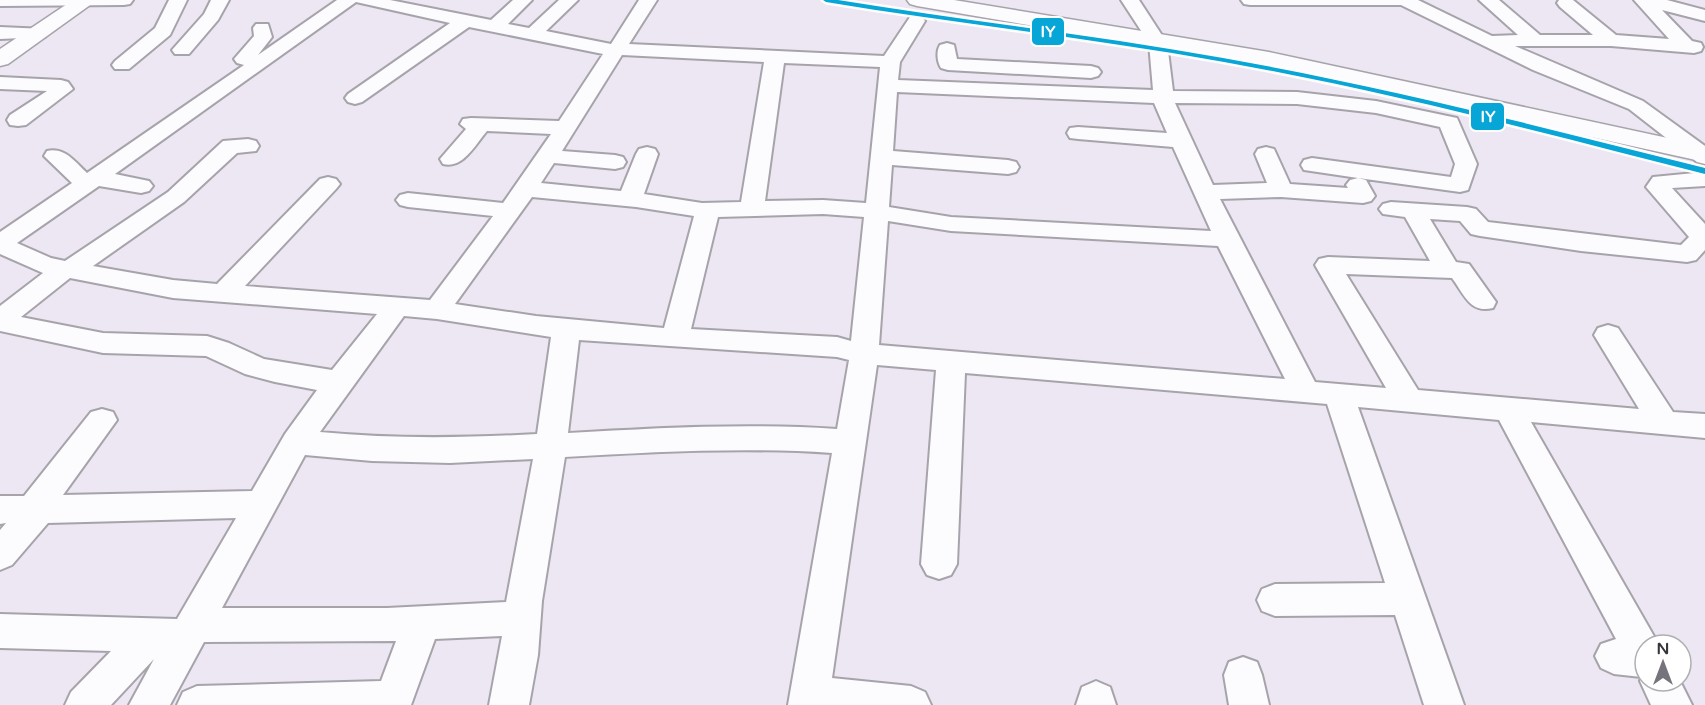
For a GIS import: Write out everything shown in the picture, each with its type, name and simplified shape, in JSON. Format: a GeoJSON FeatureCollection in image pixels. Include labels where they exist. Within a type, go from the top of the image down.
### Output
{"type":"FeatureCollection","features":[{"type":"Feature","properties":{"kind":"main road"},"geometry":{"type":"LineString","coordinates":[[0,59],[86,0]]}},
{"type":"Feature","properties":{"kind":"main road"},"geometry":{"type":"LineString","coordinates":[[916,10],[1154,39],[1346,75],[1703,155]]}},
{"type":"Feature","properties":{"kind":"street"},"geometry":{"type":"LineString","coordinates":[[0,1],[124,0]]}},
{"type":"Feature","properties":{"kind":"street"},"geometry":{"type":"LineString","coordinates":[[122,65],[163,31],[178,0]]}},
{"type":"Feature","properties":{"kind":"street"},"geometry":{"type":"LineString","coordinates":[[182,50],[212,15],[220,0]]}},
{"type":"Feature","properties":{"kind":"street"},"geometry":{"type":"LineString","coordinates":[[0,245],[349,0]]}},
{"type":"Feature","properties":{"kind":"street"},"geometry":{"type":"LineString","coordinates":[[364,0],[616,51],[890,62]]}},
{"type":"Feature","properties":{"kind":"street"},"geometry":{"type":"LineString","coordinates":[[495,27],[524,0]]}},
{"type":"Feature","properties":{"kind":"street"},"geometry":{"type":"LineString","coordinates":[[533,34],[569,0]]}},
{"type":"Feature","properties":{"kind":"street"},"geometry":{"type":"LineString","coordinates":[[437,310],[526,189],[648,0]]}},
{"type":"Feature","properties":{"kind":"street"},"geometry":{"type":"LineString","coordinates":[[1130,0],[1159,48],[1165,106],[1227,239],[1305,390]]}},
{"type":"Feature","properties":{"kind":"street"},"geometry":{"type":"LineString","coordinates":[[1250,0],[1406,0],[1540,66],[1636,105],[1703,155]]}},
{"type":"Feature","properties":{"kind":"street"},"geometry":{"type":"LineString","coordinates":[[1488,0],[1536,40]]}},
{"type":"Feature","properties":{"kind":"street"},"geometry":{"type":"LineString","coordinates":[[1645,0],[1705,16]]}},
{"type":"Feature","properties":{"kind":"street"},"geometry":{"type":"LineString","coordinates":[[1645,0],[1686,46]]}},
{"type":"Feature","properties":{"kind":"street"},"geometry":{"type":"LineString","coordinates":[[1566,3],[1611,40]]}},
{"type":"Feature","properties":{"kind":"street"},"geometry":{"type":"LineString","coordinates":[[911,705],[809,699],[864,354],[890,62],[916,10]]}},
{"type":"Feature","properties":{"kind":"street"},"geometry":{"type":"LineString","coordinates":[[356,98],[465,21]]}},
{"type":"Feature","properties":{"kind":"street"},"geometry":{"type":"LineString","coordinates":[[259,63],[244,59],[263,37],[262,28]]}},
{"type":"Feature","properties":{"kind":"street"},"geometry":{"type":"LineString","coordinates":[[0,33],[38,33]]}},
{"type":"Feature","properties":{"kind":"street"},"geometry":{"type":"LineString","coordinates":[[1489,41],[1611,40],[1705,48]]}},
{"type":"Feature","properties":{"kind":"street"},"geometry":{"type":"LineString","coordinates":[[947,49],[948,64],[1090,69],[1099,94]]}},
{"type":"Feature","properties":{"kind":"street"},"geometry":{"type":"LineString","coordinates":[[752,209],[775,56]]}},
{"type":"Feature","properties":{"kind":"street"},"geometry":{"type":"LineString","coordinates":[[0,83],[54,85],[61,86],[63,89],[18,120]]}},
{"type":"Feature","properties":{"kind":"street"},"geometry":{"type":"LineString","coordinates":[[888,86],[1164,97],[1265,96],[1376,107],[1449,123],[1466,164],[1460,185],[1312,165]]}},
{"type":"Feature","properties":{"kind":"street"},"geometry":{"type":"LineString","coordinates":[[451,159],[476,124],[566,128]]}},
{"type":"Feature","properties":{"kind":"street"},"geometry":{"type":"LineString","coordinates":[[1078,133],[1181,141]]}},
{"type":"Feature","properties":{"kind":"street"},"geometry":{"type":"LineString","coordinates":[[0,321],[67,269],[184,199],[231,146],[248,146]]}},
{"type":"Feature","properties":{"kind":"street"},"geometry":{"type":"LineString","coordinates":[[630,200],[647,154]]}},
{"type":"Feature","properties":{"kind":"street"},"geometry":{"type":"LineString","coordinates":[[1266,154],[1281,190]]}},
{"type":"Feature","properties":{"kind":"street"},"geometry":{"type":"LineString","coordinates":[[55,156],[90,181],[141,186]]}},
{"type":"Feature","properties":{"kind":"street"},"geometry":{"type":"LineString","coordinates":[[548,156],[615,162]]}},
{"type":"Feature","properties":{"kind":"street"},"geometry":{"type":"LineString","coordinates":[[882,158],[1008,167]]}},
{"type":"Feature","properties":{"kind":"street"},"geometry":{"type":"LineString","coordinates":[[1448,269],[1402,210],[1467,214],[1480,229],[1687,254],[1703,237],[1658,187],[1661,183],[1670,180],[1705,178]]}},
{"type":"Feature","properties":{"kind":"street"},"geometry":{"type":"LineString","coordinates":[[222,294],[328,184]]}},
{"type":"Feature","properties":{"kind":"street"},"geometry":{"type":"LineString","coordinates":[[1205,192],[1281,190],[1363,196],[1358,185]]}},
{"type":"Feature","properties":{"kind":"street"},"geometry":{"type":"LineString","coordinates":[[526,189],[708,210],[823,207],[951,224],[1137,232],[1227,239]]}},
{"type":"Feature","properties":{"kind":"street"},"geometry":{"type":"LineString","coordinates":[[408,200],[510,211]]}},
{"type":"Feature","properties":{"kind":"street"},"geometry":{"type":"LineString","coordinates":[[675,337],[708,210]]}},
{"type":"Feature","properties":{"kind":"street"},"geometry":{"type":"LineString","coordinates":[[0,245],[45,265],[173,289],[437,310],[477,318],[566,328],[837,347],[864,354],[1705,426]]}},
{"type":"Feature","properties":{"kind":"street"},"geometry":{"type":"LineString","coordinates":[[1409,401],[1328,265],[1460,270],[1483,302]]}},
{"type":"Feature","properties":{"kind":"street"},"geometry":{"type":"LineString","coordinates":[[149,705],[178,632],[262,504],[296,442],[397,307]]}},
{"type":"Feature","properties":{"kind":"street"},"geometry":{"type":"LineString","coordinates":[[0,321],[104,344],[207,346],[219,349],[238,361],[258,368],[339,382]]}},
{"type":"Feature","properties":{"kind":"street"},"geometry":{"type":"LineString","coordinates":[[509,705],[519,656],[551,447],[566,328]]}},
{"type":"Feature","properties":{"kind":"street"},"geometry":{"type":"LineString","coordinates":[[1608,335],[1664,423]]}},
{"type":"Feature","properties":{"kind":"street"},"geometry":{"type":"LineString","coordinates":[[939,564],[951,361]]}},
{"type":"Feature","properties":{"kind":"street"},"geometry":{"type":"LineString","coordinates":[[1339,396],[1444,705]]}},
{"type":"Feature","properties":{"kind":"street"},"geometry":{"type":"LineString","coordinates":[[1509,410],[1633,654]]}},
{"type":"Feature","properties":{"kind":"street"},"geometry":{"type":"LineString","coordinates":[[0,555],[102,420]]}},
{"type":"Feature","properties":{"kind":"street"},"geometry":{"type":"LineString","coordinates":[[296,442],[372,449],[450,451],[698,438],[775,437],[850,442]]}},
{"type":"Feature","properties":{"kind":"street"},"geometry":{"type":"LineString","coordinates":[[0,510],[262,504]]}},
{"type":"Feature","properties":{"kind":"street"},"geometry":{"type":"LineString","coordinates":[[1275,600],[1408,599]]}},
{"type":"Feature","properties":{"kind":"street"},"geometry":{"type":"LineString","coordinates":[[0,631],[178,632],[523,618]]}},
{"type":"Feature","properties":{"kind":"street"},"geometry":{"type":"LineString","coordinates":[[197,705],[392,703],[422,623]]}},
{"type":"Feature","properties":{"kind":"street"},"geometry":{"type":"LineString","coordinates":[[85,705],[178,632]]}},
{"type":"Feature","properties":{"kind":"transit line","name":"IY"},"geometry":{"type":"LineString","coordinates":[[826,0],[1116,41],[1227,60],[1433,104],[1705,171]]}}]}
